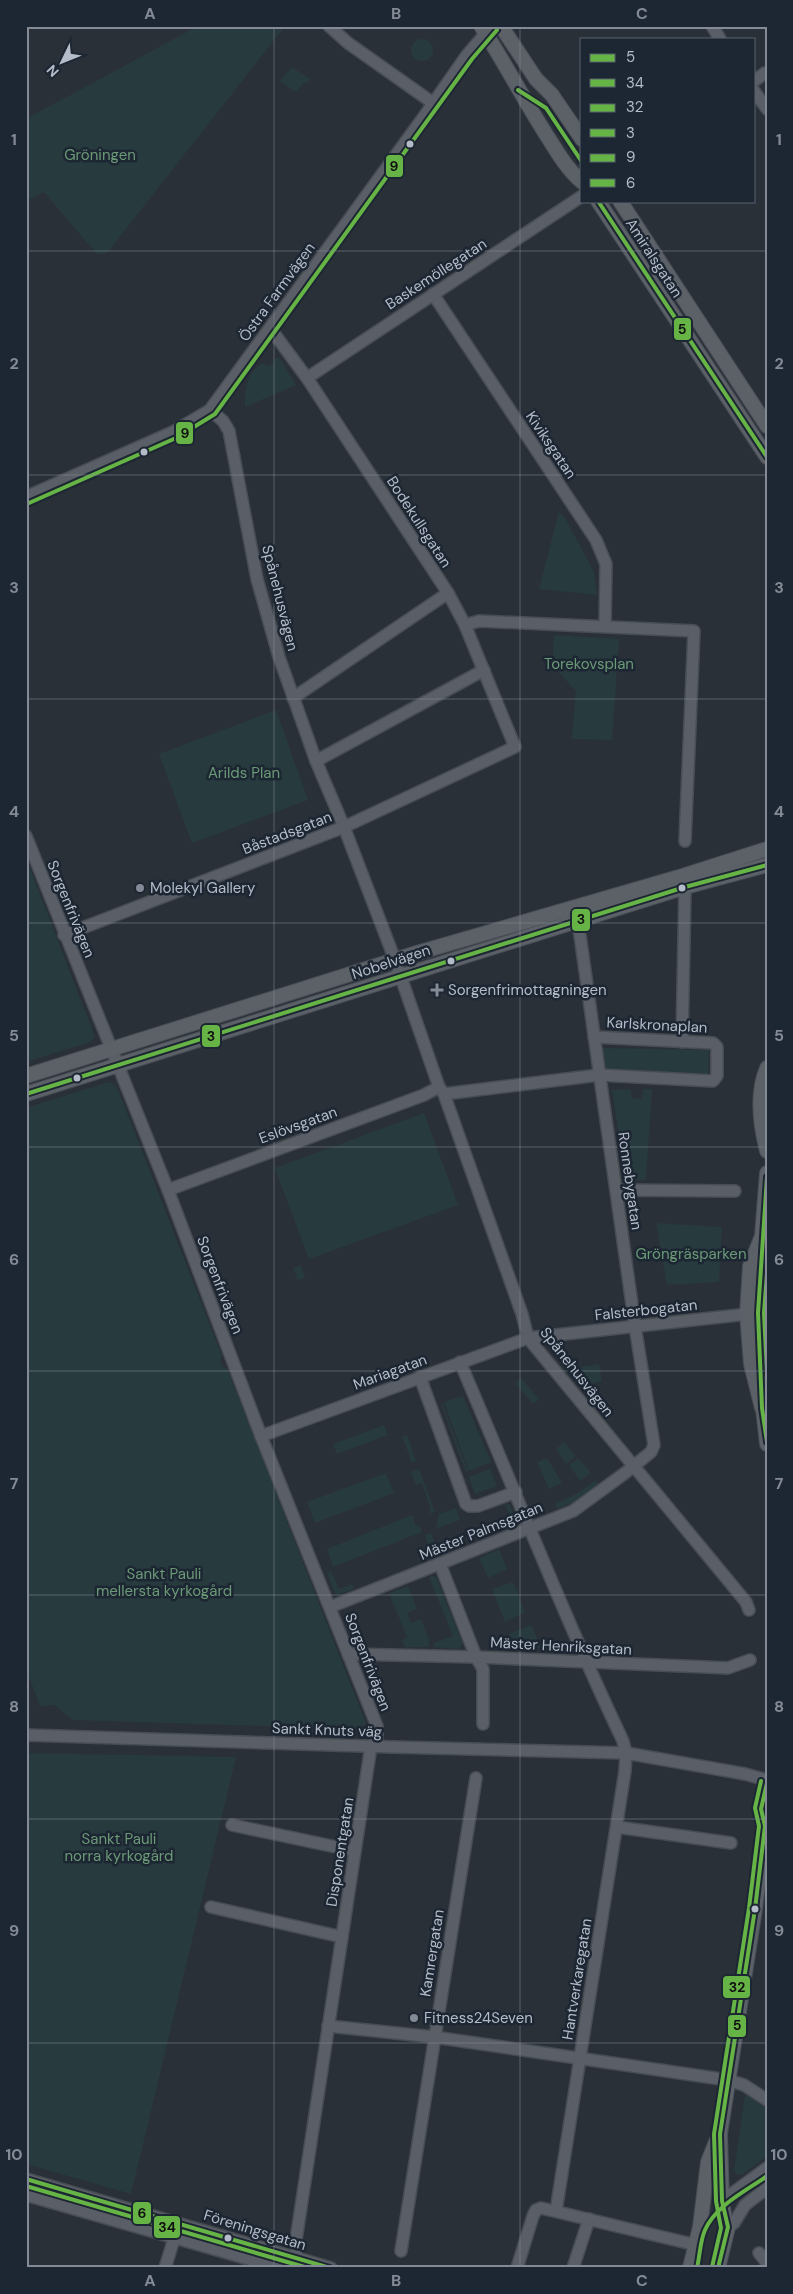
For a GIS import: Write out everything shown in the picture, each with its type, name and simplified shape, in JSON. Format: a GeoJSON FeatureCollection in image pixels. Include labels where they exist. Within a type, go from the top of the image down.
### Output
{"type":"FeatureCollection","features":[{"type":"Feature","properties":{"kind":"main road"},"geometry":{"type":"LineString","coordinates":[[489,28],[552,95],[580,136]]}},
{"type":"Feature","properties":{"kind":"main road"},"geometry":{"type":"LineString","coordinates":[[489,28],[536,120],[569,170],[580,180]]}},
{"type":"Feature","properties":{"kind":"main road","name":"Amiralsgatan"},"geometry":{"type":"LineString","coordinates":[[599,202],[767,457]]}},
{"type":"Feature","properties":{"kind":"main road","name":"Amiralsgatan"},"geometry":{"type":"LineString","coordinates":[[621,202],[767,426]]}},
{"type":"Feature","properties":{"kind":"main road","name":"Nobelvägen"},"geometry":{"type":"LineString","coordinates":[[26,1076],[395,960],[767,849]]}},
{"type":"Feature","properties":{"kind":"main road","name":"Nobelvägen"},"geometry":{"type":"LineString","coordinates":[[26,1094],[684,888],[767,865]]}},
{"type":"Feature","properties":{"kind":"main road"},"geometry":{"type":"LineString","coordinates":[[767,1068],[762,1078],[759,1122],[767,1151]]}},
{"type":"Feature","properties":{"kind":"main road"},"geometry":{"type":"LineString","coordinates":[[767,1173],[762,1236],[750,1266],[757,1313],[762,1408],[767,1444]]}},
{"type":"Feature","properties":{"kind":"main road"},"geometry":{"type":"LineString","coordinates":[[762,1236],[767,1253]]}},
{"type":"Feature","properties":{"kind":"main road"},"geometry":{"type":"LineString","coordinates":[[762,1408],[767,1378]]}},
{"type":"Feature","properties":{"kind":"main road"},"geometry":{"type":"LineString","coordinates":[[718,2268],[728,2227],[725,2221],[722,2201],[720,2134],[755,1909],[766,1825],[761,1808],[767,1781]]}},
{"type":"Feature","properties":{"kind":"main road"},"geometry":{"type":"LineString","coordinates":[[690,2268],[700,2227],[708,2162],[720,2134]]}},
{"type":"Feature","properties":{"kind":"main road"},"geometry":{"type":"LineString","coordinates":[[700,2227],[706,2216],[722,2201]]}},
{"type":"Feature","properties":{"kind":"street"},"geometry":{"type":"LineString","coordinates":[[329,26],[348,42],[433,103]]}},
{"type":"Feature","properties":{"kind":"street"},"geometry":{"type":"LineString","coordinates":[[712,26],[719,38]]}},
{"type":"Feature","properties":{"kind":"street","name":"Östra Farmvägen"},"geometry":{"type":"LineString","coordinates":[[26,496],[173,432],[210,410],[489,28]]}},
{"type":"Feature","properties":{"kind":"street"},"geometry":{"type":"LineString","coordinates":[[756,80],[765,73]]}},
{"type":"Feature","properties":{"kind":"street"},"geometry":{"type":"LineString","coordinates":[[756,94],[767,110]]}},
{"type":"Feature","properties":{"kind":"street","name":"Baskemöllegatan"},"geometry":{"type":"LineString","coordinates":[[307,378],[580,197]]}},
{"type":"Feature","properties":{"kind":"street","name":"Kiviksgatan"},"geometry":{"type":"LineString","coordinates":[[433,294],[596,540],[606,564],[605,626]]}},
{"type":"Feature","properties":{"kind":"street","name":"Bodekullsgatan"},"geometry":{"type":"LineString","coordinates":[[270,328],[307,378],[448,594],[466,625],[515,747]]}},
{"type":"Feature","properties":{"kind":"street","name":"Spånehusvägen"},"geometry":{"type":"LineString","coordinates":[[210,410],[223,421],[229,431],[257,579],[269,627],[292,698],[395,960],[522,1314],[528,1338],[746,1602],[749,1610]]}},
{"type":"Feature","properties":{"kind":"street"},"geometry":{"type":"LineString","coordinates":[[292,698],[448,594]]}},
{"type":"Feature","properties":{"kind":"street"},"geometry":{"type":"LineString","coordinates":[[466,625],[480,620],[694,631],[684,841]]}},
{"type":"Feature","properties":{"kind":"street"},"geometry":{"type":"LineString","coordinates":[[316,761],[484,670]]}},
{"type":"Feature","properties":{"kind":"street","name":"Båstadsgatan"},"geometry":{"type":"LineString","coordinates":[[64,935],[344,827],[515,747]]}},
{"type":"Feature","properties":{"kind":"street","name":"Sorgenfrivägen"},"geometry":{"type":"LineString","coordinates":[[26,836],[64,935],[168,1190],[262,1436],[377,1726],[374,1746]]}},
{"type":"Feature","properties":{"kind":"street"},"geometry":{"type":"LineString","coordinates":[[682,1042],[684,888]]}},
{"type":"Feature","properties":{"kind":"street","name":"Ronnebygatan"},"geometry":{"type":"LineString","coordinates":[[578,921],[635,1326],[654,1445],[651,1452],[633,1466]]}},
{"type":"Feature","properties":{"kind":"street","name":"Karlskronaplan"},"geometry":{"type":"LineString","coordinates":[[594,1037],[714,1043],[717,1047],[717,1076],[713,1081],[599,1075]]}},
{"type":"Feature","properties":{"kind":"street","name":"Eslövsgatan"},"geometry":{"type":"LineString","coordinates":[[168,1190],[424,1094],[441,1090],[599,1075]]}},
{"type":"Feature","properties":{"kind":"street"},"geometry":{"type":"LineString","coordinates":[[616,1190],[735,1191]]}},
{"type":"Feature","properties":{"kind":"street","name":"Falsterbogatan"},"geometry":{"type":"LineString","coordinates":[[528,1338],[757,1313]]}},
{"type":"Feature","properties":{"kind":"street","name":"Mariagatan"},"geometry":{"type":"LineString","coordinates":[[262,1436],[528,1338]]}},
{"type":"Feature","properties":{"kind":"street"},"geometry":{"type":"LineString","coordinates":[[460,1362],[531,1526],[586,1662],[623,1741],[626,1753]]}},
{"type":"Feature","properties":{"kind":"street"},"geometry":{"type":"LineString","coordinates":[[420,1377],[466,1504],[478,1506],[516,1492]]}},
{"type":"Feature","properties":{"kind":"street","name":"Mäster Palmsgatan"},"geometry":{"type":"LineString","coordinates":[[330,1607],[581,1506],[633,1466]]}},
{"type":"Feature","properties":{"kind":"street"},"geometry":{"type":"LineString","coordinates":[[440,1564],[476,1657],[483,1669],[483,1724]]}},
{"type":"Feature","properties":{"kind":"street","name":"Mäster Henriksgatan"},"geometry":{"type":"LineString","coordinates":[[348,1654],[368,1650],[476,1657],[728,1668],[750,1660]]}},
{"type":"Feature","properties":{"kind":"street","name":"Sankt Knuts väg"},"geometry":{"type":"LineString","coordinates":[[26,1735],[626,1753],[745,1774],[767,1781]]}},
{"type":"Feature","properties":{"kind":"street","name":"Disponentgatan"},"geometry":{"type":"LineString","coordinates":[[296,2263],[296,2240],[328,2026],[355,1851],[374,1746]]}},
{"type":"Feature","properties":{"kind":"street","name":"Hantverkaregatan"},"geometry":{"type":"LineString","coordinates":[[556,2211],[617,1826],[626,1753]]}},
{"type":"Feature","properties":{"kind":"street","name":"Kamrergatan"},"geometry":{"type":"LineString","coordinates":[[400,2251],[476,1778]]}},
{"type":"Feature","properties":{"kind":"street"},"geometry":{"type":"LineString","coordinates":[[232,1825],[355,1851]]}},
{"type":"Feature","properties":{"kind":"street"},"geometry":{"type":"LineString","coordinates":[[617,1826],[731,1843]]}},
{"type":"Feature","properties":{"kind":"street"},"geometry":{"type":"LineString","coordinates":[[211,1907],[342,1937]]}},
{"type":"Feature","properties":{"kind":"street"},"geometry":{"type":"LineString","coordinates":[[328,2026],[434,2037],[728,2080],[744,2085],[767,2100]]}},
{"type":"Feature","properties":{"kind":"street"},"geometry":{"type":"LineString","coordinates":[[722,2201],[767,2168]]}},
{"type":"Feature","properties":{"kind":"street","name":"Föreningsgatan"},"geometry":{"type":"LineString","coordinates":[[26,2178],[296,2263],[331,2268]]}},
{"type":"Feature","properties":{"kind":"street"},"geometry":{"type":"LineString","coordinates":[[728,2227],[734,2223],[745,2205],[767,2188]]}},
{"type":"Feature","properties":{"kind":"street","name":"Föreningsgatan"},"geometry":{"type":"LineString","coordinates":[[26,2195],[280,2268]]}},
{"type":"Feature","properties":{"kind":"street"},"geometry":{"type":"LineString","coordinates":[[517,2268],[536,2210],[541,2208],[696,2246]]}},
{"type":"Feature","properties":{"kind":"street"},"geometry":{"type":"LineString","coordinates":[[574,2268],[588,2219]]}},
{"type":"Feature","properties":{"kind":"street"},"geometry":{"type":"LineString","coordinates":[[165,2268],[174,2239]]}},
{"type":"Feature","properties":{"kind":"street"},"geometry":{"type":"LineString","coordinates":[[759,2253],[767,2263]]}},
{"type":"Feature","properties":{"kind":"green space","name":"Gröningen"},"geometry":{"type":"Polygon","coordinates":[[[198,26],[279,26],[282,30],[107,253],[97,254],[44,192],[26,201],[26,119],[198,26]]]}},
{"type":"Feature","properties":{"kind":"green space"},"geometry":{"type":"Polygon","coordinates":[[[422,39],[430,42],[433,50],[430,58],[422,61],[414,58],[411,50],[414,42],[422,39]]]}},
{"type":"Feature","properties":{"kind":"green space"},"geometry":{"type":"Polygon","coordinates":[[[292,67],[310,79],[307,84],[304,82],[296,92],[280,81],[292,67]]]}},
{"type":"Feature","properties":{"kind":"green space"},"geometry":{"type":"Polygon","coordinates":[[[279,357],[296,385],[245,407],[246,388],[254,370],[264,363],[266,367],[274,363],[273,360],[279,357]]]}},
{"type":"Feature","properties":{"kind":"green space"},"geometry":{"type":"Polygon","coordinates":[[[559,512],[565,518],[594,572],[597,595],[539,589],[559,512]]]}},
{"type":"Feature","properties":{"kind":"green space","name":"Torekovsplan"},"geometry":{"type":"Polygon","coordinates":[[[554,635],[619,639],[612,740],[572,739],[576,691],[552,665],[554,635]]]}},
{"type":"Feature","properties":{"kind":"green space","name":"Arilds Plan"},"geometry":{"type":"Polygon","coordinates":[[[276,710],[308,800],[192,843],[159,754],[276,710]]]}},
{"type":"Feature","properties":{"kind":"green space"},"geometry":{"type":"Polygon","coordinates":[[[26,858],[95,1037],[90,1042],[26,1062],[26,858]]]}},
{"type":"Feature","properties":{"kind":"green space"},"geometry":{"type":"Polygon","coordinates":[[[602,1048],[709,1050],[708,1078],[601,1076],[602,1048]]]}},
{"type":"Feature","properties":{"kind":"green space","name":"Sankt Pauli mellersta kyrkogård"},"geometry":{"type":"Polygon","coordinates":[[[109,1082],[117,1087],[222,1356],[220,1360],[223,1367],[227,1368],[365,1721],[365,1725],[355,1729],[73,1720],[55,1705],[40,1706],[26,1669],[26,1108],[109,1082]]]}},
{"type":"Feature","properties":{"kind":"green space"},"geometry":{"type":"Polygon","coordinates":[[[631,1089],[631,1098],[642,1099],[643,1089],[652,1089],[646,1180],[626,1180],[612,1090],[631,1089]]]}},
{"type":"Feature","properties":{"kind":"green space"},"geometry":{"type":"Polygon","coordinates":[[[424,1113],[458,1205],[309,1259],[275,1168],[424,1113]]]}},
{"type":"Feature","properties":{"kind":"green space","name":"Gröngräsparken"},"geometry":{"type":"Polygon","coordinates":[[[656,1223],[722,1227],[719,1282],[667,1285],[656,1223]]]}},
{"type":"Feature","properties":{"kind":"green space"},"geometry":{"type":"Polygon","coordinates":[[[301,1265],[305,1278],[298,1280],[293,1268],[301,1265]]]}},
{"type":"Feature","properties":{"kind":"green space"},"geometry":{"type":"Polygon","coordinates":[[[599,1364],[602,1381],[587,1385],[574,1368],[599,1364]]]}},
{"type":"Feature","properties":{"kind":"green space"},"geometry":{"type":"Polygon","coordinates":[[[521,1378],[539,1399],[533,1404],[515,1383],[521,1378]]]}},
{"type":"Feature","properties":{"kind":"green space"},"geometry":{"type":"Polygon","coordinates":[[[463,1396],[491,1462],[469,1471],[444,1402],[463,1396]]]}},
{"type":"Feature","properties":{"kind":"green space"},"geometry":{"type":"Polygon","coordinates":[[[441,1404],[468,1471],[466,1472],[441,1404]]]}},
{"type":"Feature","properties":{"kind":"green space"},"geometry":{"type":"Polygon","coordinates":[[[384,1425],[388,1435],[337,1454],[333,1444],[384,1425]]]}},
{"type":"Feature","properties":{"kind":"green space"},"geometry":{"type":"Polygon","coordinates":[[[407,1435],[416,1461],[409,1463],[411,1461],[403,1438],[398,1438],[407,1435]]]}},
{"type":"Feature","properties":{"kind":"green space"},"geometry":{"type":"Polygon","coordinates":[[[564,1442],[576,1456],[566,1464],[556,1449],[564,1442]]]}},
{"type":"Feature","properties":{"kind":"green space"},"geometry":{"type":"Polygon","coordinates":[[[547,1458],[562,1483],[549,1489],[537,1462],[547,1458]]]}},
{"type":"Feature","properties":{"kind":"green space"},"geometry":{"type":"Polygon","coordinates":[[[578,1458],[591,1473],[580,1481],[569,1465],[578,1458]]]}},
{"type":"Feature","properties":{"kind":"green space"},"geometry":{"type":"Polygon","coordinates":[[[419,1469],[435,1512],[428,1514],[431,1510],[422,1483],[416,1485],[411,1472],[419,1469]]]}},
{"type":"Feature","properties":{"kind":"green space"},"geometry":{"type":"Polygon","coordinates":[[[490,1469],[497,1486],[475,1494],[469,1477],[490,1469]]]}},
{"type":"Feature","properties":{"kind":"green space"},"geometry":{"type":"Polygon","coordinates":[[[386,1473],[394,1493],[315,1523],[307,1502],[386,1473]]]}},
{"type":"Feature","properties":{"kind":"green space"},"geometry":{"type":"Polygon","coordinates":[[[596,1480],[598,1484],[578,1500],[557,1509],[555,1504],[576,1494],[596,1480]]]}},
{"type":"Feature","properties":{"kind":"green space"},"geometry":{"type":"Polygon","coordinates":[[[505,1504],[510,1505],[517,1523],[514,1527],[502,1531],[500,1526],[512,1521],[505,1504]]]}},
{"type":"Feature","properties":{"kind":"green space"},"geometry":{"type":"Polygon","coordinates":[[[456,1508],[460,1520],[436,1529],[439,1514],[456,1508]]]}},
{"type":"Feature","properties":{"kind":"green space"},"geometry":{"type":"Polygon","coordinates":[[[412,1515],[416,1526],[419,1525],[422,1532],[333,1567],[327,1549],[412,1515]]]}},
{"type":"Feature","properties":{"kind":"green space"},"geometry":{"type":"Polygon","coordinates":[[[431,1533],[441,1555],[433,1558],[425,1535],[431,1533]]]}},
{"type":"Feature","properties":{"kind":"green space"},"geometry":{"type":"Polygon","coordinates":[[[499,1549],[507,1569],[488,1578],[479,1558],[499,1549]]]}},
{"type":"Feature","properties":{"kind":"green space"},"geometry":{"type":"Polygon","coordinates":[[[331,1571],[339,1589],[353,1584],[354,1589],[336,1595],[327,1573],[331,1571]]]}},
{"type":"Feature","properties":{"kind":"green space"},"geometry":{"type":"Polygon","coordinates":[[[429,1577],[436,1577],[463,1644],[460,1649],[434,1647],[434,1643],[453,1636],[429,1577]]]}},
{"type":"Feature","properties":{"kind":"green space"},"geometry":{"type":"Polygon","coordinates":[[[513,1582],[525,1612],[505,1622],[492,1589],[513,1582]]]}},
{"type":"Feature","properties":{"kind":"green space"},"geometry":{"type":"Polygon","coordinates":[[[408,1586],[417,1609],[407,1613],[411,1623],[421,1619],[429,1640],[429,1647],[405,1647],[402,1640],[407,1637],[389,1593],[408,1586]]]}},
{"type":"Feature","properties":{"kind":"green space"},"geometry":{"type":"Polygon","coordinates":[[[531,1625],[541,1647],[535,1650],[534,1648],[515,1649],[509,1634],[531,1625]]]}},
{"type":"Feature","properties":{"kind":"green space","name":"Sankt Pauli norra kyrkogård"},"geometry":{"type":"Polygon","coordinates":[[[26,1753],[236,1757],[131,2194],[26,2164],[26,1753]]]}},
{"type":"Feature","properties":{"kind":"green space"},"geometry":{"type":"Polygon","coordinates":[[[745,2095],[748,2095],[767,2109],[767,2156],[743,2174],[738,2175],[734,2171],[745,2095]]]}},
{"type":"Feature","properties":{"kind":"transit line","name":"9"},"geometry":{"type":"LineString","coordinates":[[29,503],[176,438],[215,414],[472,59],[497,30]]}},
{"type":"Feature","properties":{"kind":"transit line","name":"5"},"geometry":{"type":"LineString","coordinates":[[518,90],[546,108],[580,159]]}},
{"type":"Feature","properties":{"kind":"transit line","name":"5"},"geometry":{"type":"LineString","coordinates":[[599,202],[767,457]]}},
{"type":"Feature","properties":{"kind":"transit line","name":"3"},"geometry":{"type":"LineString","coordinates":[[26,1094],[685,887],[767,865]]}},
{"type":"Feature","properties":{"kind":"transit line","name":"5"},"geometry":{"type":"LineString","coordinates":[[767,1177],[758,1313],[762,1408],[767,1442]]}},
{"type":"Feature","properties":{"kind":"transit line","name":"32"},"geometry":{"type":"LineString","coordinates":[[767,1274],[764,1313],[767,1372]]}},
{"type":"Feature","properties":{"kind":"transit line","name":"32"},"geometry":{"type":"LineString","coordinates":[[712,2267],[721,2228],[716,2201],[714,2134],[749,1908],[759,1826],[755,1808],[761,1781]]}},
{"type":"Feature","properties":{"kind":"transit line","name":"5"},"geometry":{"type":"LineString","coordinates":[[718,2268],[728,2227],[722,2201],[720,2134],[755,1909],[765,1826],[761,1809],[767,1783]]}},
{"type":"Feature","properties":{"kind":"transit line","name":"34"},"geometry":{"type":"LineString","coordinates":[[697,2268],[705,2230],[716,2213],[732,2199],[767,2176]]}},
{"type":"Feature","properties":{"kind":"transit line","name":"6"},"geometry":{"type":"LineString","coordinates":[[26,2179],[330,2268]]}},
{"type":"Feature","properties":{"kind":"transit line","name":"34"},"geometry":{"type":"LineString","coordinates":[[26,2186],[308,2268]]}},
{"type":"Feature","properties":{"kind":"place","name":"Molekyl Gallery"},"geometry":{"type":"Point","coordinates":[140,888]}},
{"type":"Feature","properties":{"kind":"place","name":"Sorgenfrimottagningen"},"geometry":{"type":"Point","coordinates":[437,990]}},
{"type":"Feature","properties":{"kind":"place","name":"Fitness24Seven"},"geometry":{"type":"Point","coordinates":[414,2018]}}]}
